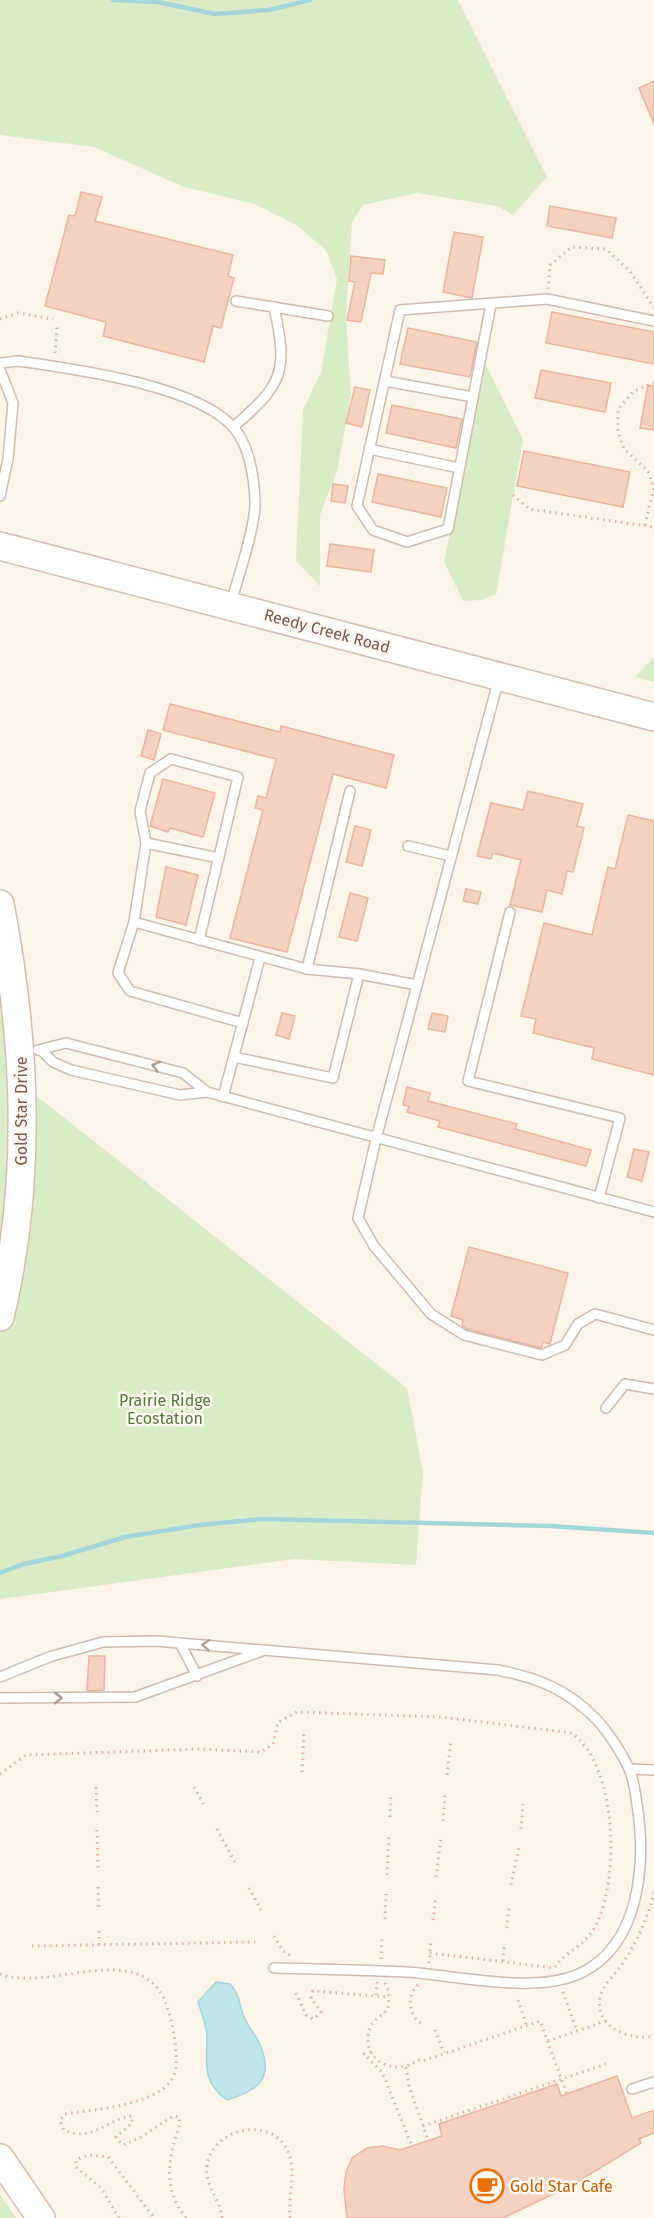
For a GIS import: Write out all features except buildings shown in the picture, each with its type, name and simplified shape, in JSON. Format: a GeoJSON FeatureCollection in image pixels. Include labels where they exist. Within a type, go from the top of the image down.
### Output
{"type":"FeatureCollection","features":[{"type":"Feature","properties":{"kind":"main road","name":"Reedy Creek Road"},"geometry":{"type":"LineString","coordinates":[[0,546],[654,717]]}},
{"type":"Feature","properties":{"kind":"main road","name":"Gold Star Drive"},"geometry":{"type":"LineString","coordinates":[[0,904],[15,989],[31,1049],[23,1108],[20,1186],[12,1256],[0,1317]]}},
{"type":"Feature","properties":{"kind":"main road"},"geometry":{"type":"LineString","coordinates":[[0,2158],[41,2218]]}},
{"type":"Feature","properties":{"kind":"lane"},"geometry":{"type":"LineString","coordinates":[[491,303],[448,529],[407,542],[373,530],[357,506],[400,310],[491,303],[547,299],[654,321]]}},
{"type":"Feature","properties":{"kind":"lane"},"geometry":{"type":"LineString","coordinates":[[236,301],[328,316]]}},
{"type":"Feature","properties":{"kind":"lane"},"geometry":{"type":"LineString","coordinates":[[233,427],[275,387],[283,362],[274,307]]}},
{"type":"Feature","properties":{"kind":"lane"},"geometry":{"type":"LineString","coordinates":[[0,363],[19,360],[158,388],[190,398],[233,427],[248,452],[255,503],[231,606]]}},
{"type":"Feature","properties":{"kind":"lane"},"geometry":{"type":"LineString","coordinates":[[0,370],[13,403],[8,459],[0,496]]}},
{"type":"Feature","properties":{"kind":"lane"},"geometry":{"type":"LineString","coordinates":[[385,381],[473,397]]}},
{"type":"Feature","properties":{"kind":"lane"},"geometry":{"type":"LineString","coordinates":[[369,449],[459,468]]}},
{"type":"Feature","properties":{"kind":"lane"},"geometry":{"type":"LineString","coordinates":[[500,676],[376,1139],[358,1218],[374,1246],[431,1314],[464,1335],[542,1355],[566,1345],[578,1324],[595,1314],[654,1330]]}},
{"type":"Feature","properties":{"kind":"lane"},"geometry":{"type":"LineString","coordinates":[[199,940],[238,777],[171,759],[150,773],[140,811],[146,843],[134,922],[118,973],[129,991],[243,1023]]}},
{"type":"Feature","properties":{"kind":"lane"},"geometry":{"type":"LineString","coordinates":[[307,969],[350,790]]}},
{"type":"Feature","properties":{"kind":"lane"},"geometry":{"type":"LineString","coordinates":[[146,843],[219,858]]}},
{"type":"Feature","properties":{"kind":"lane"},"geometry":{"type":"LineString","coordinates":[[408,846],[452,856]]}},
{"type":"Feature","properties":{"kind":"lane"},"geometry":{"type":"LineString","coordinates":[[510,912],[468,1081],[620,1118],[599,1198]]}},
{"type":"Feature","properties":{"kind":"lane"},"geometry":{"type":"LineString","coordinates":[[134,922],[307,969],[359,974],[417,985]]}},
{"type":"Feature","properties":{"kind":"lane"},"geometry":{"type":"LineString","coordinates":[[224,1097],[260,957]]}},
{"type":"Feature","properties":{"kind":"lane"},"geometry":{"type":"LineString","coordinates":[[234,1057],[333,1078],[359,974]]}},
{"type":"Feature","properties":{"kind":"lane"},"geometry":{"type":"LineString","coordinates":[[31,1049],[66,1043],[183,1073],[207,1092],[654,1212]]}},
{"type":"Feature","properties":{"kind":"lane"},"geometry":{"type":"LineString","coordinates":[[31,1049],[70,1070],[180,1095],[207,1092]]}},
{"type":"Feature","properties":{"kind":"lane"},"geometry":{"type":"LineString","coordinates":[[606,1408],[626,1384],[654,1389]]}},
{"type":"Feature","properties":{"kind":"lane"},"geometry":{"type":"LineString","coordinates":[[0,1677],[49,1657],[103,1642],[180,1643],[498,1670],[536,1678],[567,1694],[598,1720],[629,1769],[641,1832],[638,1891],[620,1935],[605,1956],[580,1974],[543,1983],[404,1972],[274,1968]]}},
{"type":"Feature","properties":{"kind":"lane"},"geometry":{"type":"LineString","coordinates":[[180,1643],[197,1676]]}},
{"type":"Feature","properties":{"kind":"lane"},"geometry":{"type":"LineString","coordinates":[[0,1698],[135,1697],[264,1650]]}},
{"type":"Feature","properties":{"kind":"lane"},"geometry":{"type":"LineString","coordinates":[[629,1769],[654,1770]]}},
{"type":"Feature","properties":{"kind":"lane"},"geometry":{"type":"LineString","coordinates":[[632,2089],[654,2082]]}},
{"type":"Feature","properties":{"kind":"path"},"geometry":{"type":"LineString","coordinates":[[547,299],[550,266],[564,253],[572,247],[606,249],[630,272],[654,308]]}},
{"type":"Feature","properties":{"kind":"path"},"geometry":{"type":"LineString","coordinates":[[0,319],[18,313],[53,319]]}},
{"type":"Feature","properties":{"kind":"path"},"geometry":{"type":"LineString","coordinates":[[55,353],[57,327]]}},
{"type":"Feature","properties":{"kind":"path"},"geometry":{"type":"LineString","coordinates":[[645,525],[654,487],[648,471],[624,449],[618,431],[618,409],[634,391],[654,383]]}},
{"type":"Feature","properties":{"kind":"path"},"geometry":{"type":"LineString","coordinates":[[513,495],[529,509],[654,527]]}},
{"type":"Feature","properties":{"kind":"path"},"geometry":{"type":"LineString","coordinates":[[0,1774],[26,1755],[200,1749],[261,1752],[273,1744],[278,1722],[297,1712],[441,1717],[572,1733],[590,1755],[611,1819],[612,1851],[607,1890],[598,1923],[585,1942],[555,1967],[430,1953]]}},
{"type":"Feature","properties":{"kind":"path"},"geometry":{"type":"LineString","coordinates":[[303,1772],[304,1732]]}},
{"type":"Feature","properties":{"kind":"path"},"geometry":{"type":"LineString","coordinates":[[447,1775],[451,1740]]}},
{"type":"Feature","properties":{"kind":"path"},"geometry":{"type":"LineString","coordinates":[[96,1787],[97,1812]]}},
{"type":"Feature","properties":{"kind":"path"},"geometry":{"type":"LineString","coordinates":[[194,1787],[205,1807]]}},
{"type":"Feature","properties":{"kind":"path"},"geometry":{"type":"LineString","coordinates":[[390,1817],[391,1794]]}},
{"type":"Feature","properties":{"kind":"path"},"geometry":{"type":"LineString","coordinates":[[443,1821],[445,1796]]}},
{"type":"Feature","properties":{"kind":"path"},"geometry":{"type":"LineString","coordinates":[[521,1829],[523,1804]]}},
{"type":"Feature","properties":{"kind":"path"},"geometry":{"type":"LineString","coordinates":[[217,1829],[237,1866]]}},
{"type":"Feature","properties":{"kind":"path"},"geometry":{"type":"LineString","coordinates":[[97,1830],[98,1869]]}},
{"type":"Feature","properties":{"kind":"path"},"geometry":{"type":"LineString","coordinates":[[387,1875],[389,1836]]}},
{"type":"Feature","properties":{"kind":"path"},"geometry":{"type":"LineString","coordinates":[[436,1877],[441,1838]]}},
{"type":"Feature","properties":{"kind":"path"},"geometry":{"type":"LineString","coordinates":[[511,1886],[519,1847]]}},
{"type":"Feature","properties":{"kind":"path"},"geometry":{"type":"LineString","coordinates":[[98,1887],[99,1911]]}},
{"type":"Feature","properties":{"kind":"path"},"geometry":{"type":"LineString","coordinates":[[249,1888],[261,1910]]}},
{"type":"Feature","properties":{"kind":"path"},"geometry":{"type":"LineString","coordinates":[[654,1892],[647,1917],[632,1949],[602,1991],[600,2007],[606,2021],[617,2031],[629,2037],[654,2037]]}},
{"type":"Feature","properties":{"kind":"path"},"geometry":{"type":"LineString","coordinates":[[385,1919],[386,1894]]}},
{"type":"Feature","properties":{"kind":"path"},"geometry":{"type":"LineString","coordinates":[[433,1920],[436,1896]]}},
{"type":"Feature","properties":{"kind":"path"},"geometry":{"type":"LineString","coordinates":[[507,1928],[509,1905]]}},
{"type":"Feature","properties":{"kind":"path"},"geometry":{"type":"LineString","coordinates":[[99,1931],[99,1945]]}},
{"type":"Feature","properties":{"kind":"path"},"geometry":{"type":"LineString","coordinates":[[274,1936],[286,1953],[300,1955]]}},
{"type":"Feature","properties":{"kind":"path"},"geometry":{"type":"LineString","coordinates":[[370,1958],[381,1960],[382,1938]]}},
{"type":"Feature","properties":{"kind":"path"},"geometry":{"type":"LineString","coordinates":[[429,1964],[431,1939]]}},
{"type":"Feature","properties":{"kind":"path"},"geometry":{"type":"LineString","coordinates":[[32,1946],[255,1942]]}},
{"type":"Feature","properties":{"kind":"path"},"geometry":{"type":"LineString","coordinates":[[503,1961],[504,1947]]}},
{"type":"Feature","properties":{"kind":"path"},"geometry":{"type":"LineString","coordinates":[[555,1967],[557,1972]]}},
{"type":"Feature","properties":{"kind":"path"},"geometry":{"type":"LineString","coordinates":[[0,1974],[20,1979],[83,1971],[120,1971],[144,1977],[159,1988],[168,2008],[175,2045],[176,2069],[168,2085],[141,2099],[108,2108],[65,2114],[60,2120],[64,2130],[73,2134],[86,2134],[132,2116],[132,2123],[116,2137],[123,2145],[141,2137],[173,2116],[179,2117],[180,2124],[168,2168],[172,2194],[186,2218]]}},
{"type":"Feature","properties":{"kind":"path"},"geometry":{"type":"LineString","coordinates":[[376,1995],[379,1980],[388,1987],[388,2008],[374,2021],[369,2031],[371,2052],[386,2066],[406,2067],[418,2060],[423,2061],[540,2021],[567,2094]]}},
{"type":"Feature","properties":{"kind":"path"},"geometry":{"type":"LineString","coordinates":[[422,2024],[413,2019],[411,2012],[413,1991],[416,1986],[423,1984]]}},
{"type":"Feature","properties":{"kind":"path"},"geometry":{"type":"LineString","coordinates":[[563,1990],[577,2031]]}},
{"type":"Feature","properties":{"kind":"path"},"geometry":{"type":"LineString","coordinates":[[296,1993],[306,2015],[313,2019],[321,2012],[311,1998],[313,1991],[389,1996]]}},
{"type":"Feature","properties":{"kind":"path"},"geometry":{"type":"LineString","coordinates":[[518,2000],[526,2025]]}},
{"type":"Feature","properties":{"kind":"path"},"geometry":{"type":"LineString","coordinates":[[548,2041],[606,2021]]}},
{"type":"Feature","properties":{"kind":"path"},"geometry":{"type":"LineString","coordinates":[[435,2030],[444,2054]]}},
{"type":"Feature","properties":{"kind":"path"},"geometry":{"type":"LineString","coordinates":[[371,2052],[364,2054],[382,2072],[412,2146]]}},
{"type":"Feature","properties":{"kind":"path"},"geometry":{"type":"LineString","coordinates":[[423,2126],[606,2064]]}},
{"type":"Feature","properties":{"kind":"path"},"geometry":{"type":"LineString","coordinates":[[406,2067],[409,2086],[428,2140]]}},
{"type":"Feature","properties":{"kind":"path"},"geometry":{"type":"LineString","coordinates":[[222,2218],[207,2181],[209,2157],[215,2146],[228,2135],[254,2129],[273,2136],[289,2155],[290,2218]]}},
{"type":"Feature","properties":{"kind":"path"},"geometry":{"type":"LineString","coordinates":[[119,2218],[101,2188],[76,2166],[76,2160],[88,2155],[108,2157],[154,2218]]}},
{"type":"Feature","properties":{"kind":"green space"},"geometry":{"type":"Polygon","coordinates":[[[0,0],[458,0],[547,177],[513,215],[497,206],[417,193],[363,205],[352,222],[346,318],[351,395],[337,472],[320,515],[320,586],[296,561],[303,410],[321,372],[337,279],[326,250],[295,224],[255,204],[184,187],[94,147],[0,135],[0,0]]]}},
{"type":"Feature","properties":{"kind":"green space"},"geometry":{"type":"Polygon","coordinates":[[[485,363],[523,440],[496,594],[481,600],[463,601],[444,562],[485,363]]]}},
{"type":"Feature","properties":{"kind":"green space"},"geometry":{"type":"Polygon","coordinates":[[[654,657],[654,682],[635,677],[654,657]]]}},
{"type":"Feature","properties":{"kind":"green space","name":"Prairie Ridge Ecostation"},"geometry":{"type":"Polygon","coordinates":[[[0,969],[15,1079],[407,1388],[423,1472],[416,1565],[294,1559],[0,1599],[0,969]]]}},
{"type":"Feature","properties":{"kind":"green space"},"geometry":{"type":"Polygon","coordinates":[[[0,2194],[1,2196],[16,2218],[0,2218],[0,2194]]]}},
{"type":"Feature","properties":{"kind":"water"},"geometry":{"type":"Polygon","coordinates":[[[216,1982],[230,1984],[236,1993],[244,2016],[260,2045],[265,2067],[264,2075],[255,2088],[227,2100],[213,2086],[209,2078],[206,2063],[207,2035],[198,2002],[216,1982]]]}},
{"type":"Feature","properties":{"kind":"waterway"},"geometry":{"type":"LineString","coordinates":[[113,0],[158,2],[215,14],[269,10],[310,0]]}},
{"type":"Feature","properties":{"kind":"waterway"},"geometry":{"type":"LineString","coordinates":[[0,1573],[24,1564],[62,1556],[125,1537],[200,1525],[261,1519],[551,1526],[654,1533]]}},
{"type":"Feature","properties":{"kind":"place","name":"Gold Star Cafe"},"geometry":{"type":"Point","coordinates":[487,2186]}}]}
